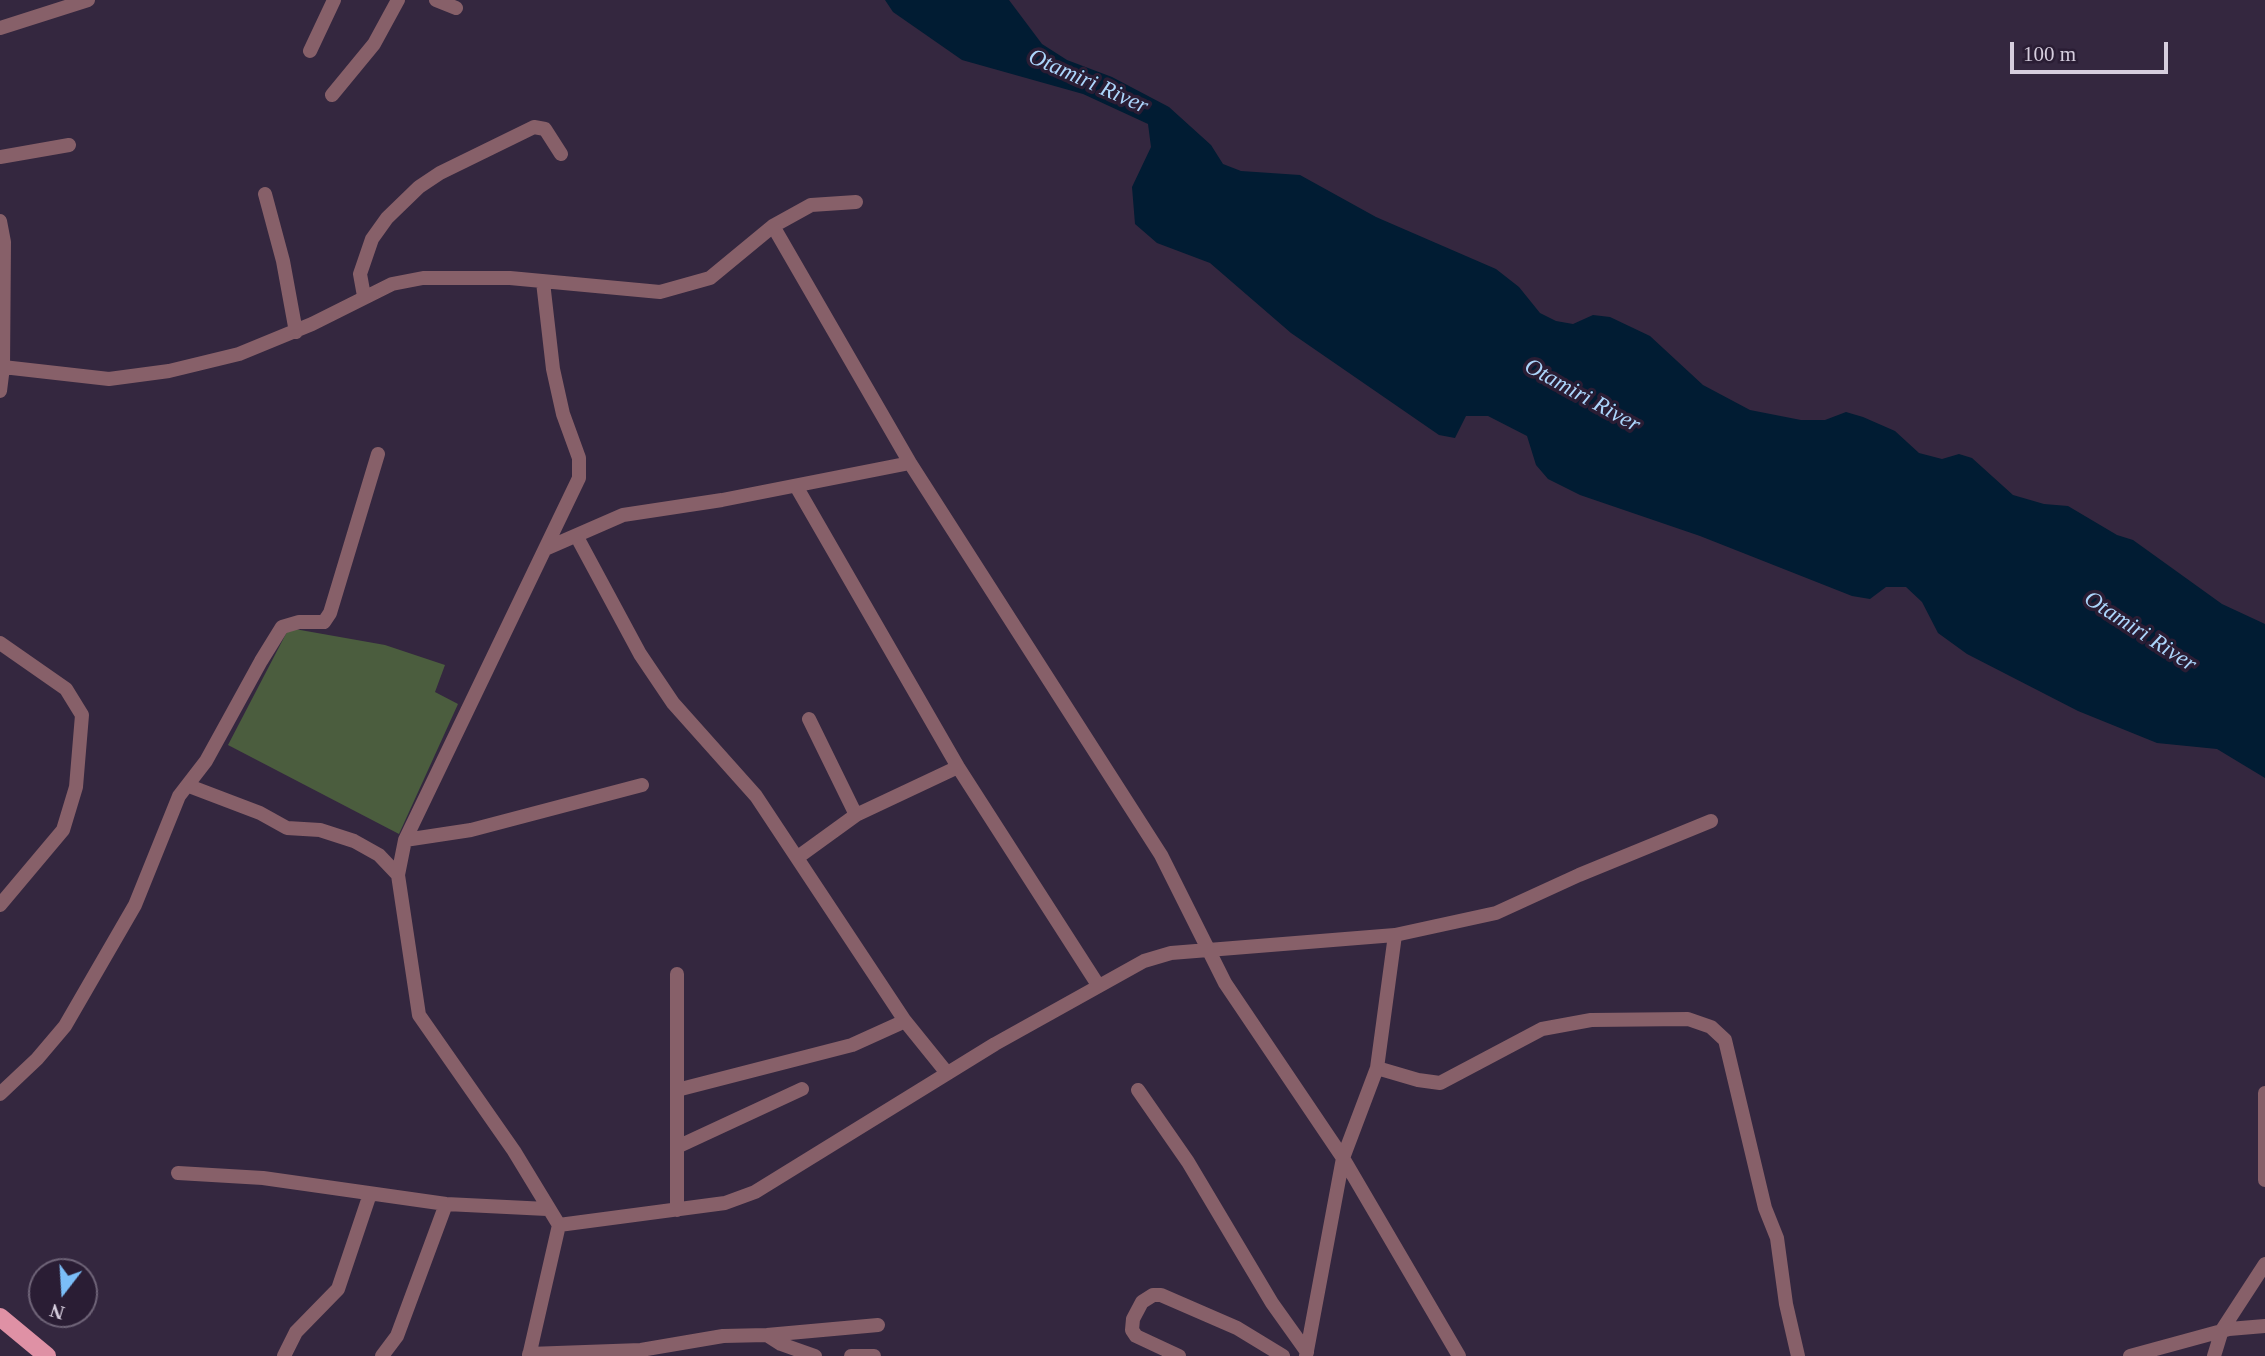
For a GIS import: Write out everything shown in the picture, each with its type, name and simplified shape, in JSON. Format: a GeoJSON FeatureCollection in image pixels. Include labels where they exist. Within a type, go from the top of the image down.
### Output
{"type":"FeatureCollection","features":[{"type":"Feature","properties":{"kind":"main road"},"geometry":{"type":"LineString","coordinates":[[0,1317],[47,1356]]}},
{"type":"Feature","properties":{"kind":"main road"},"geometry":{"type":"LineString","coordinates":[[0,1332],[29,1356]]}},
{"type":"Feature","properties":{"kind":"street"},"geometry":{"type":"LineString","coordinates":[[0,28],[88,0]]}},
{"type":"Feature","properties":{"kind":"street"},"geometry":{"type":"LineString","coordinates":[[310,51],[334,0]]}},
{"type":"Feature","properties":{"kind":"street"},"geometry":{"type":"LineString","coordinates":[[332,95],[374,44],[398,0]]}},
{"type":"Feature","properties":{"kind":"street"},"geometry":{"type":"LineString","coordinates":[[436,0],[456,8]]}},
{"type":"Feature","properties":{"kind":"street"},"geometry":{"type":"LineString","coordinates":[[364,296],[360,274],[372,239],[387,218],[419,187],[440,173],[534,127],[545,129],[561,154]]}},
{"type":"Feature","properties":{"kind":"street"},"geometry":{"type":"LineString","coordinates":[[0,157],[69,145]]}},
{"type":"Feature","properties":{"kind":"street"},"geometry":{"type":"LineString","coordinates":[[265,194],[283,261],[296,331]]}},
{"type":"Feature","properties":{"kind":"street"},"geometry":{"type":"LineString","coordinates":[[4,367],[109,379],[136,377],[239,354],[296,331],[392,284],[423,278],[510,278],[660,292],[710,278],[773,226],[811,205],[856,202]]}},
{"type":"Feature","properties":{"kind":"street"},"geometry":{"type":"LineString","coordinates":[[0,221],[5,242],[4,367],[0,391]]}},
{"type":"Feature","properties":{"kind":"street"},"geometry":{"type":"LineString","coordinates":[[773,226],[910,463],[1161,855],[1225,983],[1343,1158],[1460,1356]]}},
{"type":"Feature","properties":{"kind":"street"},"geometry":{"type":"LineString","coordinates":[[543,282],[553,369],[580,467],[579,478],[405,840],[398,875],[419,1014],[514,1151],[559,1225],[529,1355],[641,1350],[723,1336],[767,1335],[878,1325]]}},
{"type":"Feature","properties":{"kind":"street"},"geometry":{"type":"LineString","coordinates":[[0,1094],[37,1059],[65,1026],[135,905],[179,796],[189,786],[282,627],[299,622],[324,622],[330,613],[378,454]]}},
{"type":"Feature","properties":{"kind":"street"},"geometry":{"type":"LineString","coordinates":[[545,549],[623,515],[796,486],[910,463]]}},
{"type":"Feature","properties":{"kind":"street"},"geometry":{"type":"LineString","coordinates":[[796,486],[958,767],[1098,985]]}},
{"type":"Feature","properties":{"kind":"street"},"geometry":{"type":"LineString","coordinates":[[577,537],[640,654],[673,703],[757,796],[905,1021],[947,1073]]}},
{"type":"Feature","properties":{"kind":"street"},"geometry":{"type":"LineString","coordinates":[[0,643],[66,689],[82,715],[76,787],[63,830],[0,905]]}},
{"type":"Feature","properties":{"kind":"street"},"geometry":{"type":"LineString","coordinates":[[809,719],[856,815]]}},
{"type":"Feature","properties":{"kind":"street"},"geometry":{"type":"LineString","coordinates":[[798,857],[856,815],[958,767]]}},
{"type":"Feature","properties":{"kind":"street"},"geometry":{"type":"LineString","coordinates":[[405,840],[507,822],[642,785]]}},
{"type":"Feature","properties":{"kind":"street"},"geometry":{"type":"LineString","coordinates":[[189,786],[260,813],[287,828],[320,830],[354,841],[379,855],[398,875]]}},
{"type":"Feature","properties":{"kind":"street"},"geometry":{"type":"LineString","coordinates":[[559,1225],[725,1203],[755,1192],[785,1177],[947,1073],[1144,961],[1171,953],[1395,935],[1496,913],[1578,875],[1711,821]]}},
{"type":"Feature","properties":{"kind":"street"},"geometry":{"type":"LineString","coordinates":[[1306,1354],[1343,1158],[1377,1068],[1395,935]]}},
{"type":"Feature","properties":{"kind":"street"},"geometry":{"type":"LineString","coordinates":[[677,974],[677,1210]]}},
{"type":"Feature","properties":{"kind":"street"},"geometry":{"type":"LineString","coordinates":[[1377,1068],[1418,1080],[1440,1083],[1455,1077],[1483,1057],[1542,1029],[1591,1020],[1688,1019],[1711,1027],[1725,1040],[1765,1208],[1777,1238],[1786,1304],[1798,1356]]}},
{"type":"Feature","properties":{"kind":"street"},"geometry":{"type":"LineString","coordinates":[[677,1090],[852,1045],[905,1021]]}},
{"type":"Feature","properties":{"kind":"street"},"geometry":{"type":"LineString","coordinates":[[677,1147],[802,1089]]}},
{"type":"Feature","properties":{"kind":"street"},"geometry":{"type":"LineString","coordinates":[[1138,1090],[1188,1162],[1272,1303],[1306,1354]]}},
{"type":"Feature","properties":{"kind":"street"},"geometry":{"type":"LineString","coordinates":[[2265,1093],[2265,1181]]}},
{"type":"Feature","properties":{"kind":"street"},"geometry":{"type":"LineString","coordinates":[[178,1172],[276,1180],[446,1204],[547,1209]]}},
{"type":"Feature","properties":{"kind":"street"},"geometry":{"type":"LineString","coordinates":[[284,1356],[296,1332],[338,1289],[370,1194]]}},
{"type":"Feature","properties":{"kind":"street"},"geometry":{"type":"LineString","coordinates":[[382,1356],[397,1336],[446,1204]]}},
{"type":"Feature","properties":{"kind":"street"},"geometry":{"type":"LineString","coordinates":[[2214,1356],[2222,1330],[2265,1265]]}},
{"type":"Feature","properties":{"kind":"street"},"geometry":{"type":"LineString","coordinates":[[1178,1356],[1136,1336],[1132,1330],[1133,1319],[1142,1302],[1153,1295],[1161,1294],[1237,1328],[1283,1356]]}},
{"type":"Feature","properties":{"kind":"street"},"geometry":{"type":"LineString","coordinates":[[2130,1356],[2222,1330],[2265,1326]]}},
{"type":"Feature","properties":{"kind":"street"},"geometry":{"type":"LineString","coordinates":[[767,1335],[780,1344],[815,1356]]}},
{"type":"Feature","properties":{"kind":"street"},"geometry":{"type":"LineString","coordinates":[[851,1356],[874,1356]]}},
{"type":"Feature","properties":{"kind":"green space"},"geometry":{"type":"Polygon","coordinates":[[[289,628],[385,645],[445,665],[435,692],[458,704],[399,834],[228,745],[289,628]]]}},
{"type":"Feature","properties":{"kind":"water","name":"Otamiri River"},"geometry":{"type":"Polygon","coordinates":[[[885,0],[1009,0],[1042,44],[1067,60],[1112,77],[1169,107],[1211,145],[1223,164],[1241,171],[1300,175],[1376,217],[1496,269],[1519,287],[1540,313],[1556,321],[1573,324],[1593,315],[1610,317],[1650,336],[1703,385],[1750,410],[1801,420],[1825,420],[1846,412],[1863,417],[1895,431],[1919,453],[1942,459],[1959,454],[1972,458],[2013,495],[2044,504],[2068,506],[2117,535],[2133,540],[2222,604],[2265,624],[2265,778],[2217,749],[2157,743],[2078,711],[1967,654],[1938,633],[1922,602],[1906,587],[1886,587],[1870,599],[1852,596],[1700,536],[1580,495],[1548,479],[1536,465],[1527,436],[1488,416],[1466,416],[1455,438],[1439,435],[1291,333],[1210,263],[1157,243],[1135,224],[1132,187],[1151,147],[1148,124],[1083,94],[962,60],[893,12],[885,0]]]}}]}
